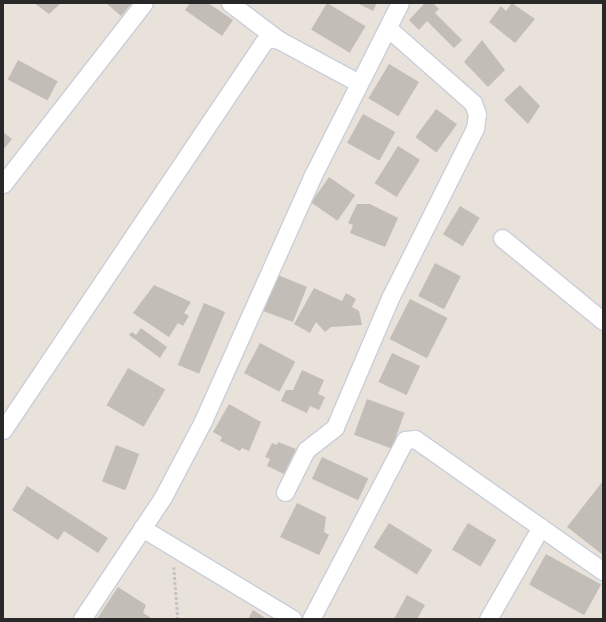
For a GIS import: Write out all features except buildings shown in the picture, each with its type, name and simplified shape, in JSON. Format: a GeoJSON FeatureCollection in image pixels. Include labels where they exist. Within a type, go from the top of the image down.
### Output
{"type":"FeatureCollection","features":[{"type":"Feature","properties":{"kind":"street"},"geometry":{"type":"LineString","coordinates":[[3,184],[144,3]]}},
{"type":"Feature","properties":{"kind":"street"},"geometry":{"type":"LineString","coordinates":[[230,3],[279,40],[357,82]]}},
{"type":"Feature","properties":{"kind":"street"},"geometry":{"type":"LineString","coordinates":[[82,619],[142,528],[203,421],[357,82],[388,28],[400,3]]}},
{"type":"Feature","properties":{"kind":"street"},"geometry":{"type":"LineString","coordinates":[[285,492],[306,450],[335,427],[391,296],[475,128],[477,114],[473,103],[388,28]]}},
{"type":"Feature","properties":{"kind":"street"},"geometry":{"type":"LineString","coordinates":[[3,430],[264,42],[270,38],[279,40]]}},
{"type":"Feature","properties":{"kind":"street"},"geometry":{"type":"LineString","coordinates":[[502,238],[603,321]]}},
{"type":"Feature","properties":{"kind":"street"},"geometry":{"type":"LineString","coordinates":[[311,619],[405,440],[414,439],[603,571]]}},
{"type":"Feature","properties":{"kind":"street"},"geometry":{"type":"LineString","coordinates":[[488,619],[541,527]]}},
{"type":"Feature","properties":{"kind":"street"},"geometry":{"type":"LineString","coordinates":[[142,528],[293,619]]}},
{"type":"Feature","properties":{"kind":"path"},"geometry":{"type":"LineString","coordinates":[[170,545],[178,619]]}}]}
